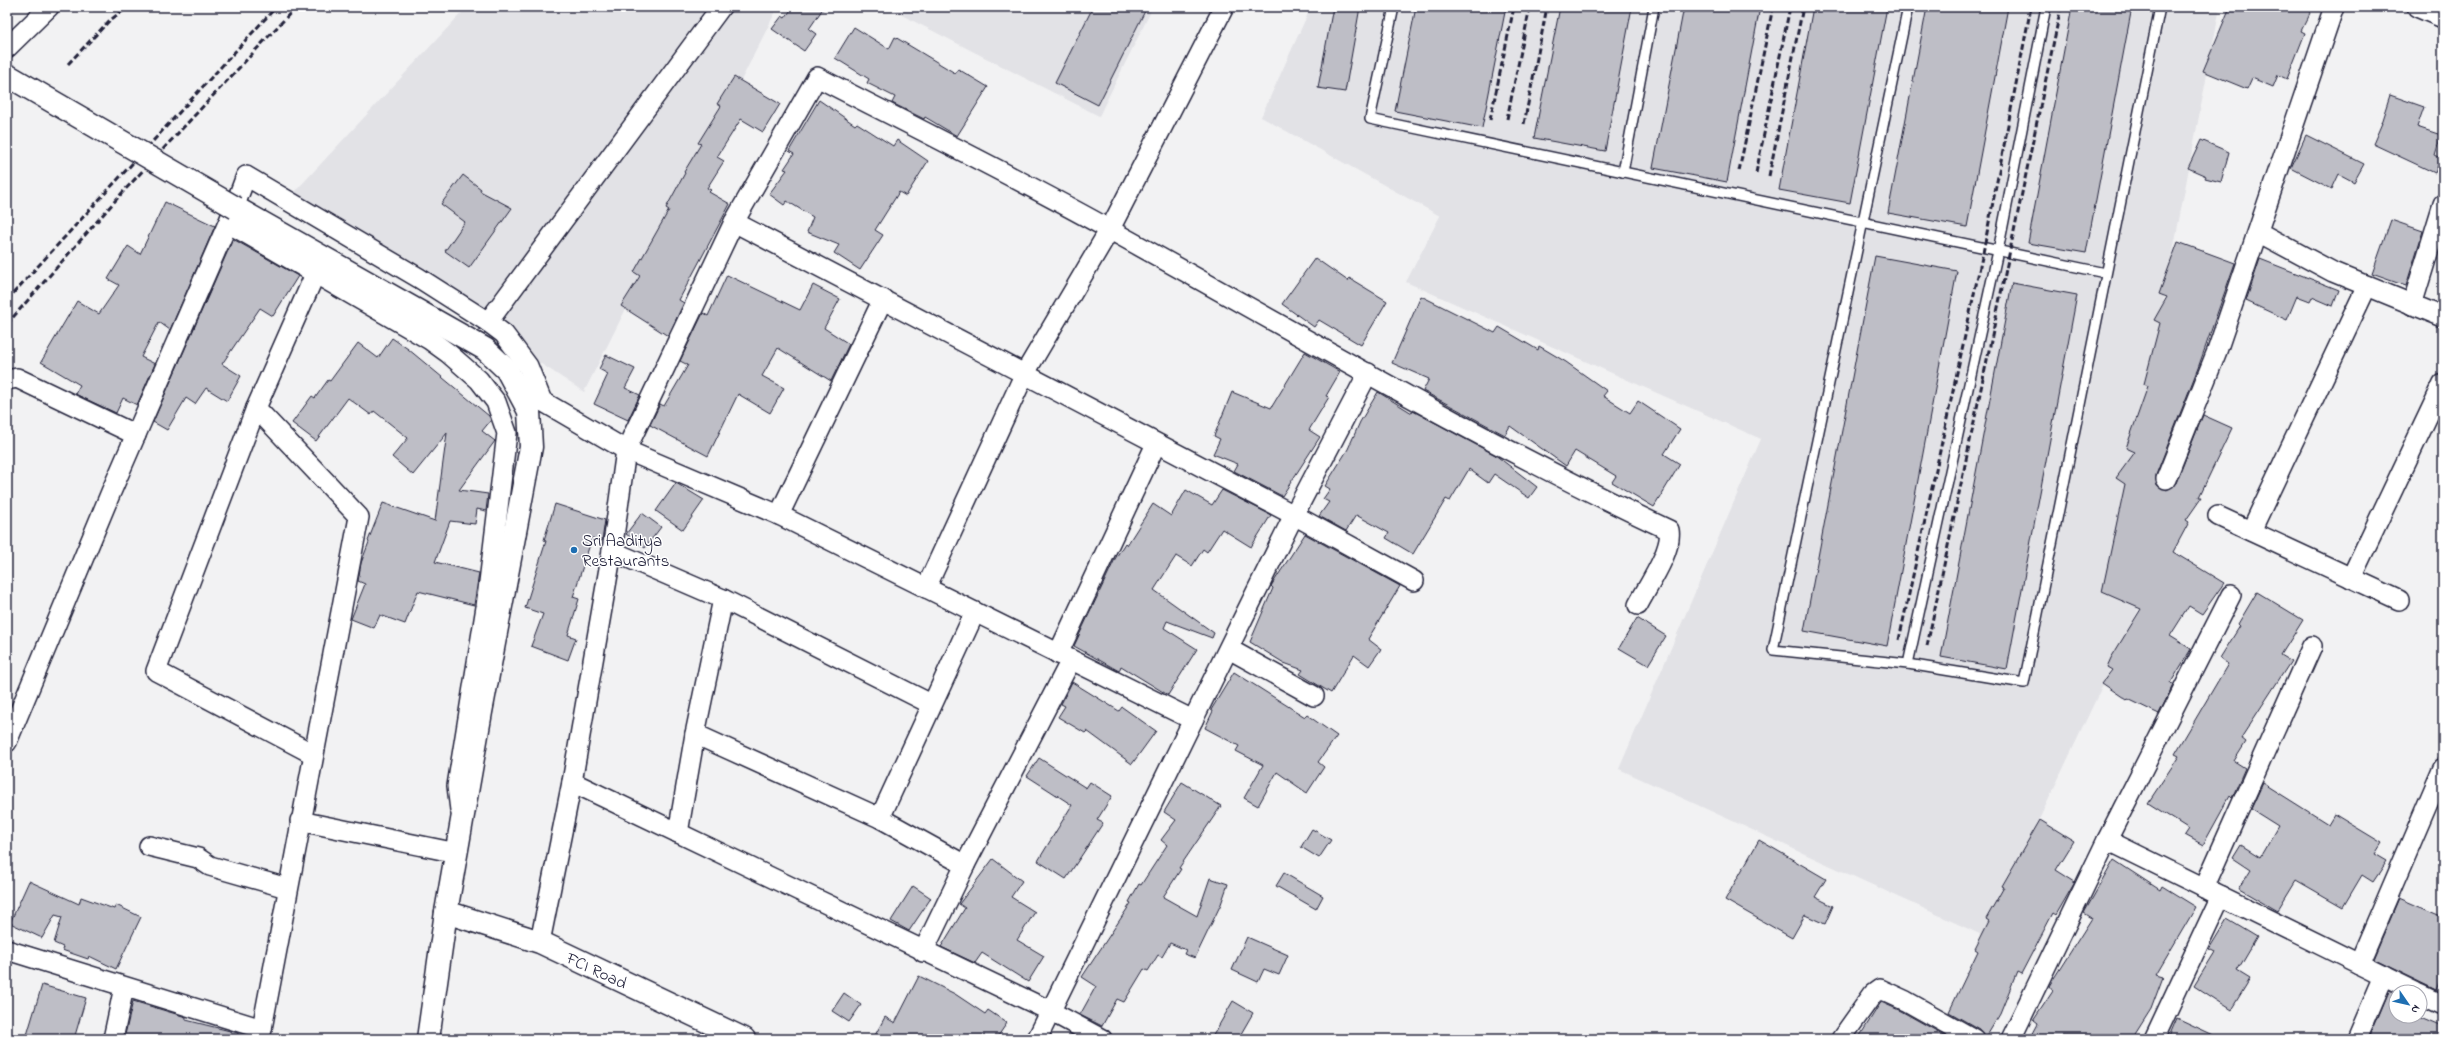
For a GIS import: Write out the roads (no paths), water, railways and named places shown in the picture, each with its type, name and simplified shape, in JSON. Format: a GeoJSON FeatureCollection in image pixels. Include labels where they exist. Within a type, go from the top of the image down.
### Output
{"type":"FeatureCollection","features":[{"type":"Feature","properties":{"kind":"street"},"geometry":{"type":"LineString","coordinates":[[8,45],[49,7]]}},
{"type":"Feature","properties":{"kind":"street"},"geometry":{"type":"LineString","coordinates":[[488,322],[721,7]]}},
{"type":"Feature","properties":{"kind":"street"},"geometry":{"type":"LineString","coordinates":[[926,588],[1025,373],[1110,230],[1224,7]]}},
{"type":"Feature","properties":{"kind":"street"},"geometry":{"type":"LineString","coordinates":[[2166,478],[2218,351],[2334,7]]}},
{"type":"Feature","properties":{"kind":"street"},"geometry":{"type":"LineString","coordinates":[[2417,7],[2443,18]]}},
{"type":"Feature","properties":{"kind":"street"},"geometry":{"type":"LineString","coordinates":[[7,75],[485,349],[507,370],[528,411],[531,447],[481,712],[446,912],[428,1039]]}},
{"type":"Feature","properties":{"kind":"street"},"geometry":{"type":"LineString","coordinates":[[540,942],[572,782],[612,551],[626,450],[734,222],[817,77],[1110,230],[1368,373],[1563,478],[1669,530],[1670,538],[1667,550],[1638,605]]}},
{"type":"Feature","properties":{"kind":"street"},"geometry":{"type":"LineString","coordinates":[[7,742],[136,435],[228,223],[246,176],[419,278],[488,322],[504,334],[528,366],[542,401],[626,450],[779,515],[1192,720]]}},
{"type":"Feature","properties":{"kind":"street"},"geometry":{"type":"LineString","coordinates":[[2412,305],[2443,204]]}},
{"type":"Feature","properties":{"kind":"street"},"geometry":{"type":"LineString","coordinates":[[734,222],[1294,515],[1414,581]]}},
{"type":"Feature","properties":{"kind":"street"},"geometry":{"type":"LineString","coordinates":[[228,223],[316,272],[448,353],[479,380],[496,402],[507,433],[486,607],[457,786],[462,823]]}},
{"type":"Feature","properties":{"kind":"street"},"geometry":{"type":"LineString","coordinates":[[2258,232],[2333,272],[2443,317]]}},
{"type":"Feature","properties":{"kind":"street"},"geometry":{"type":"LineString","coordinates":[[313,754],[156,670],[256,408],[316,272]]}},
{"type":"Feature","properties":{"kind":"street"},"geometry":{"type":"LineString","coordinates":[[2250,532],[2367,286]]}},
{"type":"Feature","properties":{"kind":"street"},"geometry":{"type":"LineString","coordinates":[[779,515],[883,299]]}},
{"type":"Feature","properties":{"kind":"street"},"geometry":{"type":"LineString","coordinates":[[1037,1039],[1192,720],[1229,649],[1294,515],[1368,373]]}},
{"type":"Feature","properties":{"kind":"street"},"geometry":{"type":"LineString","coordinates":[[7,380],[17,378],[136,435]]}},
{"type":"Feature","properties":{"kind":"street"},"geometry":{"type":"LineString","coordinates":[[2351,578],[2443,384]]}},
{"type":"Feature","properties":{"kind":"street"},"geometry":{"type":"LineString","coordinates":[[7,950],[124,987],[261,1034],[287,888],[358,517],[256,408]]}},
{"type":"Feature","properties":{"kind":"street"},"geometry":{"type":"LineString","coordinates":[[923,952],[1065,657],[1156,444]]}},
{"type":"Feature","properties":{"kind":"street"},"geometry":{"type":"LineString","coordinates":[[2218,516],[2399,600]]}},
{"type":"Feature","properties":{"kind":"street"},"geometry":{"type":"LineString","coordinates":[[612,551],[723,599],[931,704]]}},
{"type":"Feature","properties":{"kind":"street"},"geometry":{"type":"LineString","coordinates":[[2011,1039],[2107,840],[2231,595]]}},
{"type":"Feature","properties":{"kind":"street"},"geometry":{"type":"LineString","coordinates":[[678,833],[694,734],[723,599]]}},
{"type":"Feature","properties":{"kind":"street"},"geometry":{"type":"LineString","coordinates":[[880,818],[931,704],[975,612]]}},
{"type":"Feature","properties":{"kind":"street"},"geometry":{"type":"LineString","coordinates":[[2204,888],[2312,646]]}},
{"type":"Feature","properties":{"kind":"street"},"geometry":{"type":"LineString","coordinates":[[1229,649],[1314,696]]}},
{"type":"Feature","properties":{"kind":"street"},"geometry":{"type":"LineString","coordinates":[[694,734],[880,818],[965,865]]}},
{"type":"Feature","properties":{"kind":"street"},"geometry":{"type":"LineString","coordinates":[[2359,964],[2443,768]]}},
{"type":"Feature","properties":{"kind":"street"},"geometry":{"type":"LineString","coordinates":[[572,782],[923,952],[1050,1011],[1102,1039]]}},
{"type":"Feature","properties":{"kind":"street"},"geometry":{"type":"LineString","coordinates":[[300,821],[457,854]]}},
{"type":"Feature","properties":{"kind":"street"},"geometry":{"type":"LineString","coordinates":[[2107,840],[2400,984]]}},
{"type":"Feature","properties":{"kind":"street"},"geometry":{"type":"LineString","coordinates":[[149,846],[198,858],[210,866],[287,888]]}},
{"type":"Feature","properties":{"kind":"street"},"geometry":{"type":"LineString","coordinates":[[2154,1039],[2221,896]]}},
{"type":"Feature","properties":{"kind":"street","name":"FCI Road"},"geometry":{"type":"LineString","coordinates":[[446,912],[540,942],[744,1039]]}},
{"type":"Feature","properties":{"kind":"street"},"geometry":{"type":"LineString","coordinates":[[2357,1039],[2384,976]]}},
{"type":"Feature","properties":{"kind":"street"},"geometry":{"type":"LineString","coordinates":[[113,1039],[124,987]]}},
{"type":"Feature","properties":{"kind":"street"},"geometry":{"type":"LineString","coordinates":[[1842,1039],[1873,994],[1880,990],[1906,1001],[1974,1039]]}},
{"type":"Feature","properties":{"kind":"street"},"geometry":{"type":"LineString","coordinates":[[2428,998],[2443,1005]]}},
{"type":"Feature","properties":{"kind":"lane"},"geometry":{"type":"LineString","coordinates":[[1394,7],[1370,119],[2105,273]]}},
{"type":"Feature","properties":{"kind":"lane"},"geometry":{"type":"LineString","coordinates":[[1623,172],[1654,7]]}},
{"type":"Feature","properties":{"kind":"lane"},"geometry":{"type":"LineString","coordinates":[[1908,7],[1773,650],[1908,664],[2024,683],[2105,273],[2160,7]]}},
{"type":"Feature","properties":{"kind":"lane"},"geometry":{"type":"LineString","coordinates":[[1908,664],[1998,251],[2046,7]]}},
{"type":"Feature","properties":{"kind":"railway"},"geometry":{"type":"LineString","coordinates":[[68,64],[109,21],[128,7]]}},
{"type":"Feature","properties":{"kind":"railway"},"geometry":{"type":"LineString","coordinates":[[7,300],[276,7]]}},
{"type":"Feature","properties":{"kind":"railway"},"geometry":{"type":"LineString","coordinates":[[7,324],[122,193],[296,7]]}},
{"type":"Feature","properties":{"kind":"railway"},"geometry":{"type":"LineString","coordinates":[[1490,120],[1514,7]]}},
{"type":"Feature","properties":{"kind":"railway"},"geometry":{"type":"LineString","coordinates":[[1507,119],[1530,7]]}},
{"type":"Feature","properties":{"kind":"railway"},"geometry":{"type":"LineString","coordinates":[[1524,124],[1547,7]]}},
{"type":"Feature","properties":{"kind":"railway"},"geometry":{"type":"LineString","coordinates":[[1739,171],[1773,7]]}},
{"type":"Feature","properties":{"kind":"railway"},"geometry":{"type":"LineString","coordinates":[[1756,173],[1790,7]]}},
{"type":"Feature","properties":{"kind":"railway"},"geometry":{"type":"LineString","coordinates":[[1769,176],[1803,7]]}},
{"type":"Feature","properties":{"kind":"railway"},"geometry":{"type":"LineString","coordinates":[[1899,640],[1984,248],[2031,7]]}},
{"type":"Feature","properties":{"kind":"railway"},"geometry":{"type":"LineString","coordinates":[[1927,646],[2061,7]]}},
{"type":"Feature","properties":{"kind":"place","name":"Sri Aaditya Restaurants"},"geometry":{"type":"Point","coordinates":[574,550]}}]}
